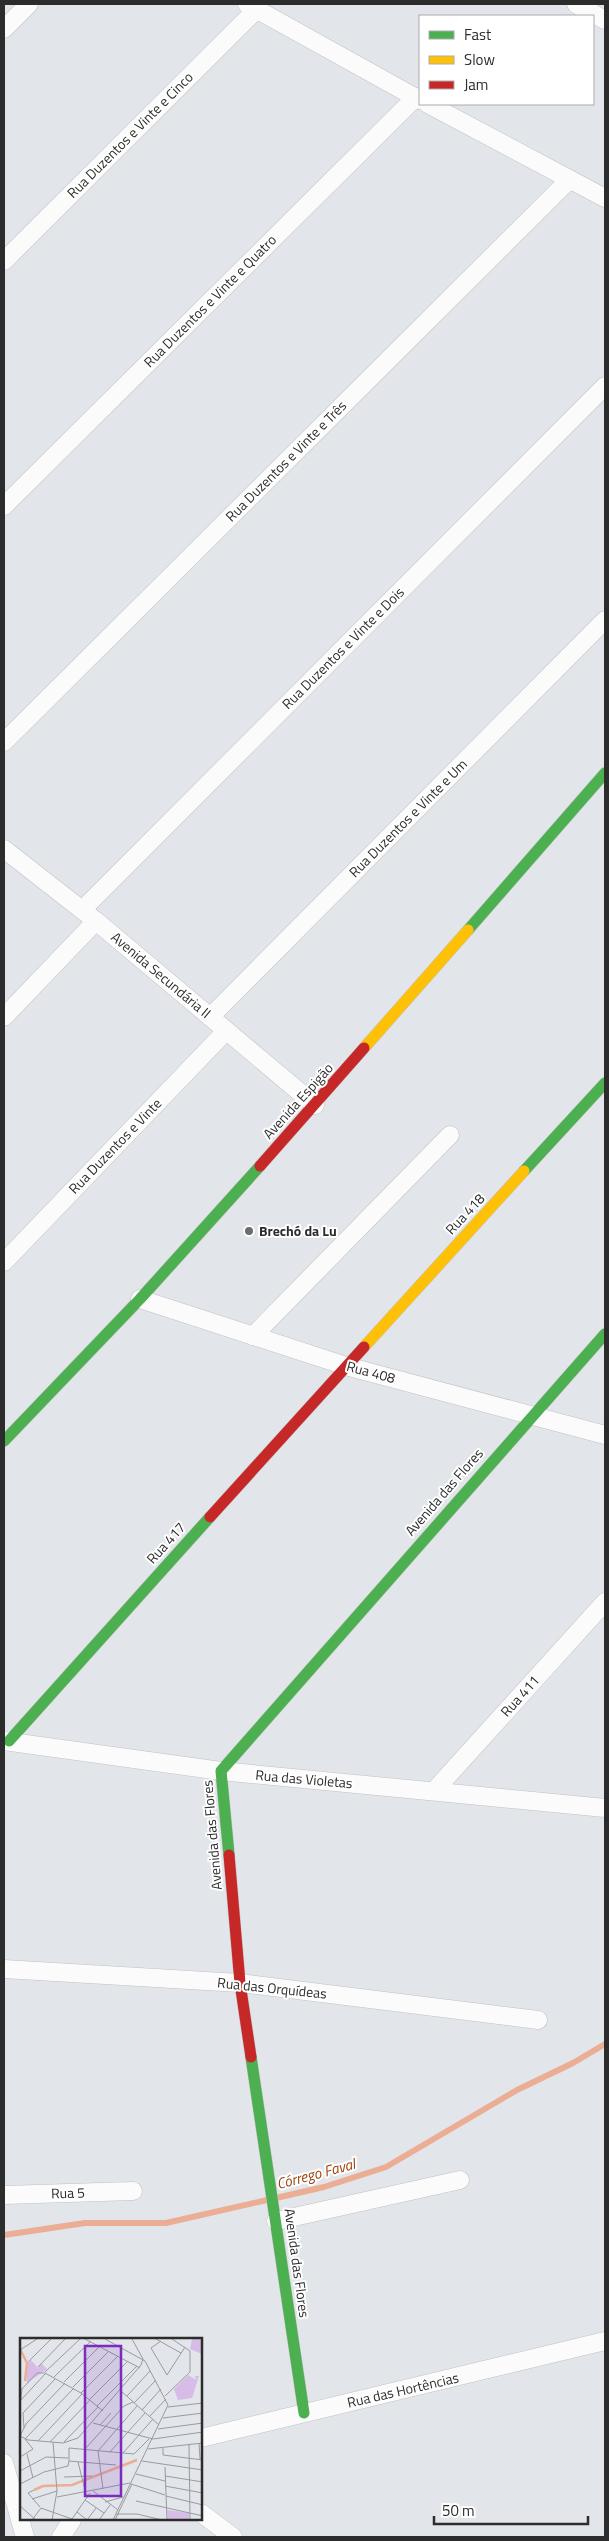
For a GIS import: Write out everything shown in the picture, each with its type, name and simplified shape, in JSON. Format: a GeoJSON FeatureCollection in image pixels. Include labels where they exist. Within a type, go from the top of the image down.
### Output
{"type":"FeatureCollection","features":[{"type":"Feature","properties":{"kind":"street"},"geometry":{"type":"LineString","coordinates":[[4,29],[29,4]]}},
{"type":"Feature","properties":{"kind":"street"},"geometry":{"type":"LineString","coordinates":[[576,4],[605,20]]}},
{"type":"Feature","properties":{"kind":"street"},"geometry":{"type":"LineString","coordinates":[[252,6],[419,99]]}},
{"type":"Feature","properties":{"kind":"street","name":"Rua Duzentos e Vinte e Cinco"},"geometry":{"type":"LineString","coordinates":[[4,261],[252,6]]}},
{"type":"Feature","properties":{"kind":"street","name":"Rua Duzentos e Vinte e Quatro"},"geometry":{"type":"LineString","coordinates":[[4,506],[419,102]]}},
{"type":"Feature","properties":{"kind":"street"},"geometry":{"type":"LineString","coordinates":[[430,105],[605,198]]}},
{"type":"Feature","properties":{"kind":"street","name":"Rua Duzentos e Vinte e Três"},"geometry":{"type":"LineString","coordinates":[[4,742],[568,180]]}},
{"type":"Feature","properties":{"kind":"street","name":"Rua Duzentos e Vinte e Dois"},"geometry":{"type":"LineString","coordinates":[[4,1017],[89,915],[605,386]]}},
{"type":"Feature","properties":{"kind":"street","name":"Rua Duzentos e Vinte e Um"},"geometry":{"type":"LineString","coordinates":[[210,1017],[605,620]]}},
{"type":"Feature","properties":{"kind":"street","name":"Avenida Espigão"},"geometry":{"type":"LineString","coordinates":[[4,1441],[140,1299],[315,1104],[605,773]]}},
{"type":"Feature","properties":{"kind":"street","name":"Avenida Secundária II"},"geometry":{"type":"LineString","coordinates":[[4,849],[89,915],[315,1104]]}},
{"type":"Feature","properties":{"kind":"street","name":"Rua Duzentos e Vinte"},"geometry":{"type":"LineString","coordinates":[[4,1262],[226,1031]]}},
{"type":"Feature","properties":{"kind":"street","name":"Rua 418"},"geometry":{"type":"LineString","coordinates":[[346,1366],[605,1083]]}},
{"type":"Feature","properties":{"kind":"street"},"geometry":{"type":"LineString","coordinates":[[253,1336],[450,1135]]}},
{"type":"Feature","properties":{"kind":"street","name":"Rua 408"},"geometry":{"type":"LineString","coordinates":[[140,1299],[346,1366],[605,1435]]}},
{"type":"Feature","properties":{"kind":"street","name":"Avenida das Flores"},"geometry":{"type":"LineString","coordinates":[[304,2413],[240,1982],[221,1770],[605,1334]]}},
{"type":"Feature","properties":{"kind":"street","name":"Rua 417"},"geometry":{"type":"LineString","coordinates":[[7,1741],[346,1366]]}},
{"type":"Feature","properties":{"kind":"street","name":"Rua 411"},"geometry":{"type":"LineString","coordinates":[[434,1791],[605,1602]]}},
{"type":"Feature","properties":{"kind":"street","name":"Rua das Violetas"},"geometry":{"type":"LineString","coordinates":[[7,1741],[221,1770],[605,1808]]}},
{"type":"Feature","properties":{"kind":"street","name":"Rua das Orquídeas"},"geometry":{"type":"LineString","coordinates":[[4,1970],[240,1982],[538,2020]]}},
{"type":"Feature","properties":{"kind":"street"},"geometry":{"type":"LineString","coordinates":[[276,2221],[460,2180]]}},
{"type":"Feature","properties":{"kind":"street","name":"Rua 5"},"geometry":{"type":"LineString","coordinates":[[4,2195],[132,2191]]}},
{"type":"Feature","properties":{"kind":"street","name":"Rua das Hortências"},"geometry":{"type":"LineString","coordinates":[[202,2438],[605,2341]]}},
{"type":"Feature","properties":{"kind":"street"},"geometry":{"type":"LineString","coordinates":[[4,2463],[11,2480],[20,2517]]}},
{"type":"Feature","properties":{"kind":"street"},"geometry":{"type":"LineString","coordinates":[[202,2514],[232,2537]]}},
{"type":"Feature","properties":{"kind":"street"},"geometry":{"type":"LineString","coordinates":[[21,2521],[25,2537]]}},
{"type":"Feature","properties":{"kind":"street"},"geometry":{"type":"LineString","coordinates":[[61,2537],[71,2521]]}},
{"type":"Feature","properties":{"kind":"waterway","name":"Córrego Faval"},"geometry":{"type":"LineString","coordinates":[[276,2198],[324,2187],[386,2167],[517,2090],[573,2063],[605,2044]]}},
{"type":"Feature","properties":{"kind":"waterway","name":"Córrego Faval"},"geometry":{"type":"LineString","coordinates":[[4,2235],[85,2223],[166,2223],[267,2200]]}},
{"type":"Feature","properties":{"kind":"traffic: fast"},"geometry":{"type":"LineString","coordinates":[[468,930],[605,773]]}},
{"type":"Feature","properties":{"kind":"traffic: fast"},"geometry":{"type":"LineString","coordinates":[[524,1171],[605,1083]]}},
{"type":"Feature","properties":{"kind":"traffic: fast"},"geometry":{"type":"LineString","coordinates":[[4,1441],[140,1299],[260,1166]]}},
{"type":"Feature","properties":{"kind":"traffic: fast"},"geometry":{"type":"LineString","coordinates":[[229,1855],[221,1771],[605,1334]]}},
{"type":"Feature","properties":{"kind":"traffic: fast"},"geometry":{"type":"LineString","coordinates":[[9,1741],[210,1517]]}},
{"type":"Feature","properties":{"kind":"traffic: fast"},"geometry":{"type":"LineString","coordinates":[[251,2057],[304,2413]]}},
{"type":"Feature","properties":{"kind":"traffic: slow"},"geometry":{"type":"LineString","coordinates":[[364,1048],[468,930]]}},
{"type":"Feature","properties":{"kind":"traffic: slow"},"geometry":{"type":"LineString","coordinates":[[364,1347],[524,1171]]}},
{"type":"Feature","properties":{"kind":"traffic: jam"},"geometry":{"type":"LineString","coordinates":[[260,1166],[364,1048]]}},
{"type":"Feature","properties":{"kind":"traffic: jam"},"geometry":{"type":"LineString","coordinates":[[210,1517],[364,1347]]}},
{"type":"Feature","properties":{"kind":"traffic: jam"},"geometry":{"type":"LineString","coordinates":[[229,1855],[240,1983],[251,2057]]}},
{"type":"Feature","properties":{"kind":"place","name":"Brechó da Lu"},"geometry":{"type":"Point","coordinates":[249,1231]}}]}
